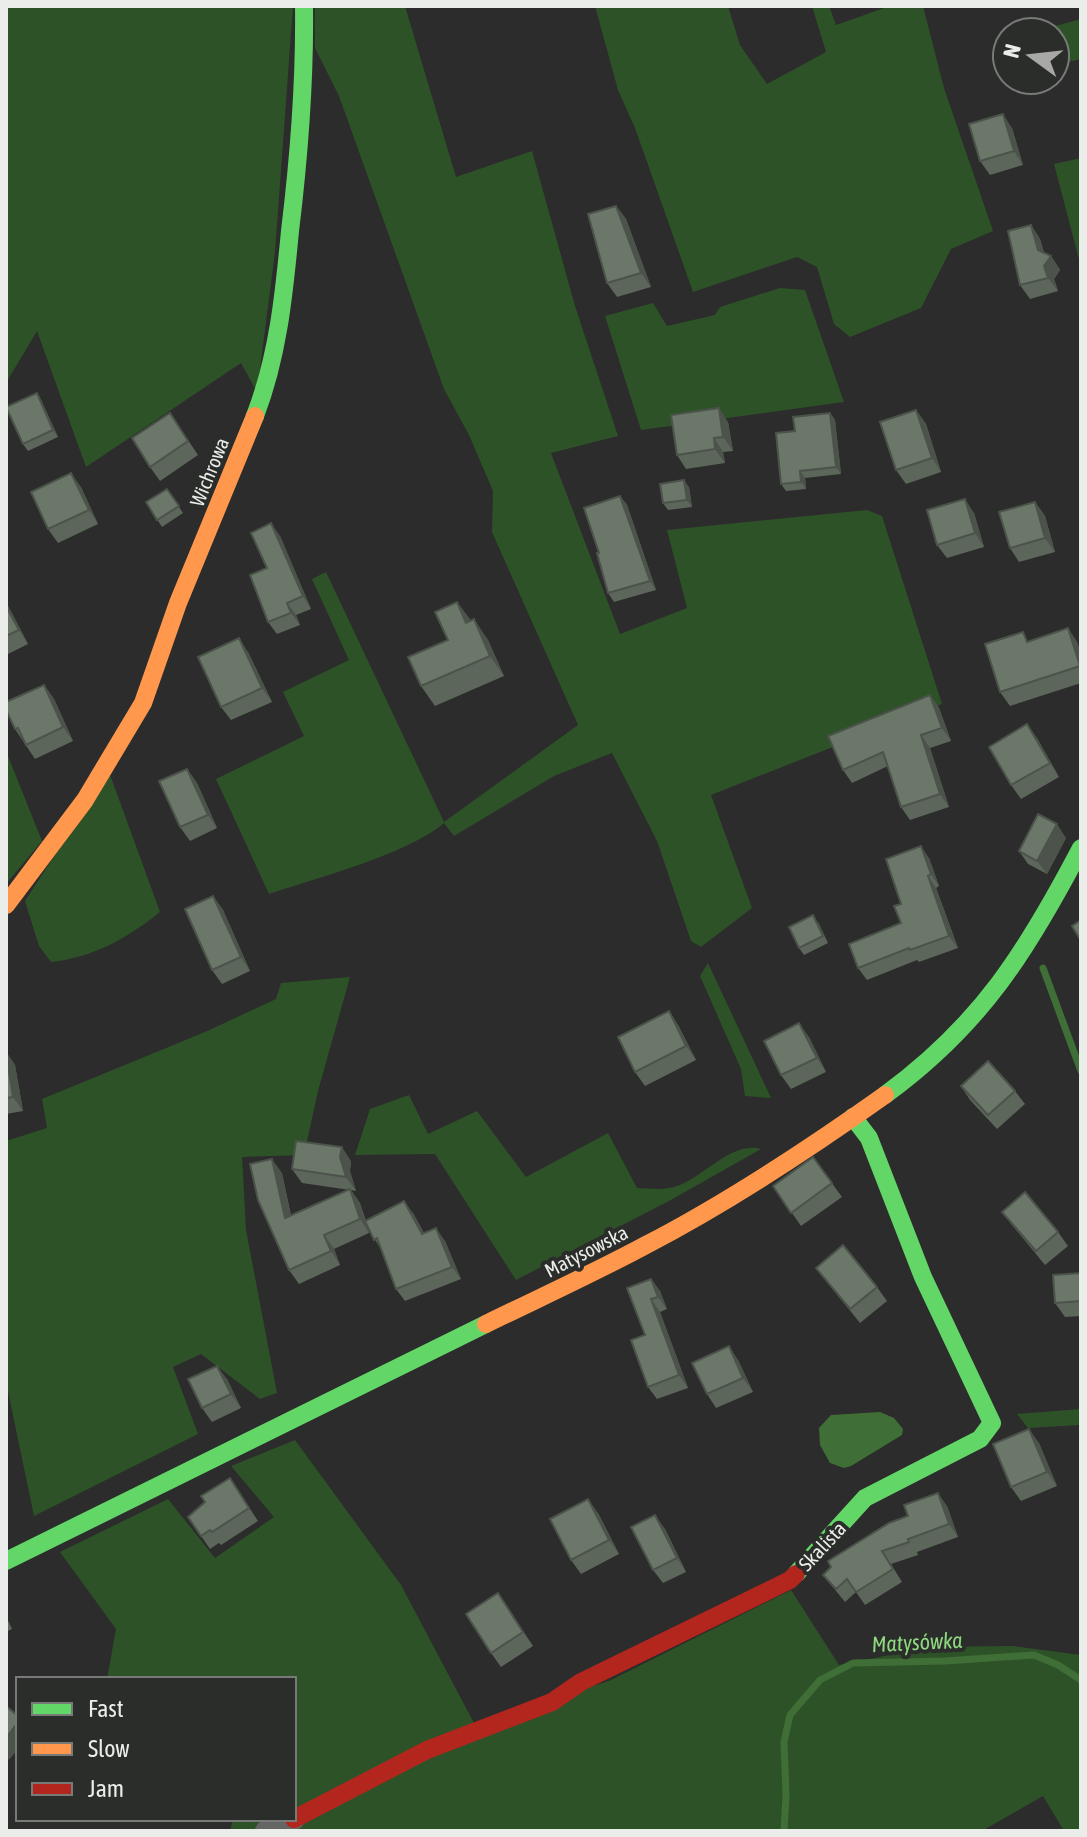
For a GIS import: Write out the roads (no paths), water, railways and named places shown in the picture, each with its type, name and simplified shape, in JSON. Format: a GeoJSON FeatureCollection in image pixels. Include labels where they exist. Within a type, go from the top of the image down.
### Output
{"type":"FeatureCollection","features":[{"type":"Feature","properties":{"kind":"street","name":"Wichrowa"},"geometry":{"type":"LineString","coordinates":[[6,905],[85,800],[143,703],[178,603],[263,395],[279,336],[294,199],[305,57],[304,6]]}},
{"type":"Feature","properties":{"kind":"street","name":"Matysowska"},"geometry":{"type":"LineString","coordinates":[[6,1561],[645,1246],[717,1205],[853,1117],[942,1050],[988,1002],[1036,932],[1081,848]]}},
{"type":"Feature","properties":{"kind":"street","name":"Skalista"},"geometry":{"type":"LineString","coordinates":[[296,1818],[427,1750],[552,1702],[581,1682],[790,1580],[865,1498],[980,1439],[992,1423],[923,1277],[869,1138],[853,1117]]}},
{"type":"Feature","properties":{"kind":"street","name":"Skalista"},"geometry":{"type":"LineString","coordinates":[[266,1831],[289,1821]]}},
{"type":"Feature","properties":{"kind":"waterway"},"geometry":{"type":"LineString","coordinates":[[1043,968],[1081,1071]]}},
{"type":"Feature","properties":{"kind":"waterway","name":"Matysówka"},"geometry":{"type":"LineString","coordinates":[[784,1831],[784,1742],[790,1715],[820,1680],[853,1663],[1034,1655],[1058,1665],[1081,1680]]}}]}
